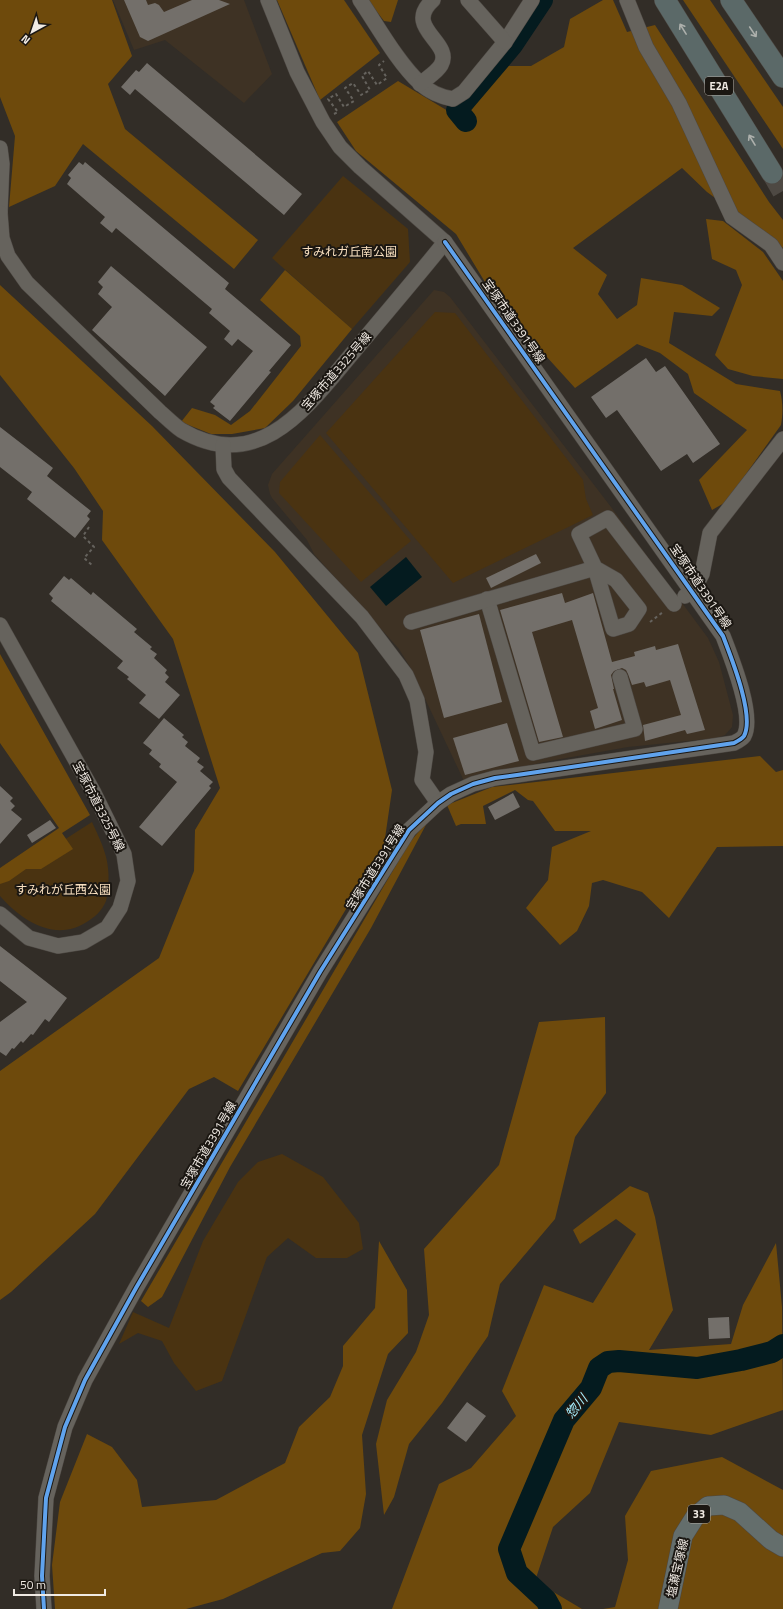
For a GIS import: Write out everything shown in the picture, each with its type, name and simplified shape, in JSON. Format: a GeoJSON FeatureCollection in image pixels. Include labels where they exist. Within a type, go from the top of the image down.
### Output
{"type":"FeatureCollection","features":[{"type":"Feature","properties":{"kind":"highway","name":"E2A"},"geometry":{"type":"LineString","coordinates":[[665,0],[772,173]]}},
{"type":"Feature","properties":{"kind":"highway"},"geometry":{"type":"LineString","coordinates":[[731,0],[783,77]]}},
{"type":"Feature","properties":{"kind":"main road","name":"塩瀬宝塚線"},"geometry":{"type":"LineString","coordinates":[[668,1609],[683,1536],[695,1517],[708,1506],[724,1505],[740,1512],[771,1540],[783,1547]]}},
{"type":"Feature","properties":{"kind":"street"},"geometry":{"type":"LineString","coordinates":[[268,0],[297,72],[323,122],[340,147],[360,168],[446,242]]}},
{"type":"Feature","properties":{"kind":"street"},"geometry":{"type":"LineString","coordinates":[[360,0],[404,66],[420,84],[442,97],[452,100],[464,92],[505,42],[532,0]]}},
{"type":"Feature","properties":{"kind":"street"},"geometry":{"type":"LineString","coordinates":[[420,84],[441,66],[444,57],[442,50],[426,31],[424,23],[423,13],[427,5],[433,0]]}},
{"type":"Feature","properties":{"kind":"street"},"geometry":{"type":"LineString","coordinates":[[468,0],[505,42]]}},
{"type":"Feature","properties":{"kind":"street"},"geometry":{"type":"LineString","coordinates":[[626,0],[646,47],[679,103],[732,217],[771,244],[783,263]]}},
{"type":"Feature","properties":{"kind":"street","name":"宝塚市道3325号線"},"geometry":{"type":"LineString","coordinates":[[0,148],[2,164],[0,213],[2,238],[8,256],[28,283],[160,412],[180,429],[209,443],[223,445],[254,442],[267,437],[297,415],[321,390],[446,242]]}},
{"type":"Feature","properties":{"kind":"street","name":"宝塚市道3391号線"},"geometry":{"type":"LineString","coordinates":[[44,1609],[42,1576],[46,1498],[65,1428],[85,1380],[136,1288],[320,972],[409,830],[438,803],[451,794],[473,784],[495,778],[734,744],[743,737],[746,729],[747,717],[733,661],[723,636],[693,591],[446,242]]}},
{"type":"Feature","properties":{"kind":"street"},"geometry":{"type":"LineString","coordinates":[[411,622],[595,568],[579,534],[608,518],[672,606],[693,591],[702,574],[710,533],[783,439]]}},
{"type":"Feature","properties":{"kind":"street"},"geometry":{"type":"LineString","coordinates":[[223,445],[224,470],[229,478],[362,617],[406,675],[417,700],[426,752],[422,780],[438,803]]}},
{"type":"Feature","properties":{"kind":"street"},"geometry":{"type":"LineString","coordinates":[[487,599],[533,753],[635,729],[620,677]]}},
{"type":"Feature","properties":{"kind":"street","name":"宝塚市道3325号線"},"geometry":{"type":"LineString","coordinates":[[0,625],[94,793],[124,854],[128,881],[120,908],[107,928],[83,942],[58,946],[29,938],[0,914]]}},
{"type":"Feature","properties":{"kind":"path"},"geometry":{"type":"LineString","coordinates":[[338,112],[328,99],[336,94],[344,107],[354,101],[345,88],[353,83],[361,95],[370,90],[362,76],[368,72],[377,84],[387,78],[378,66],[386,60]]}},
{"type":"Feature","properties":{"kind":"path"},"geometry":{"type":"LineString","coordinates":[[89,527],[83,536],[94,547],[84,558],[92,565]]}},
{"type":"Feature","properties":{"kind":"path"},"geometry":{"type":"LineString","coordinates":[[650,622],[672,606]]}},
{"type":"Feature","properties":{"kind":"shaded area"},"geometry":{"type":"Polygon","coordinates":[[[0,0],[112,0],[132,56],[108,84],[125,129],[258,240],[234,269],[83,144],[55,186],[9,207],[15,136],[0,97],[0,0]]]}},
{"type":"Feature","properties":{"kind":"shaded area"},"geometry":{"type":"Polygon","coordinates":[[[113,0],[244,0],[272,74],[244,103],[165,40],[134,50],[113,0]]]}},
{"type":"Feature","properties":{"kind":"shaded area"},"geometry":{"type":"Polygon","coordinates":[[[277,0],[344,0],[380,53],[320,100],[277,0]]]}},
{"type":"Feature","properties":{"kind":"shaded area"},"geometry":{"type":"Polygon","coordinates":[[[368,0],[398,0],[391,22],[384,21],[368,0]]]}},
{"type":"Feature","properties":{"kind":"shaded area"},"geometry":{"type":"Polygon","coordinates":[[[603,0],[613,0],[627,32],[655,25],[769,202],[783,220],[783,248],[707,192],[682,168],[573,248],[607,275],[598,294],[617,319],[637,305],[641,278],[682,285],[720,308],[712,316],[674,312],[669,343],[736,384],[780,391],[782,399],[781,425],[726,502],[712,510],[699,480],[747,430],[694,393],[688,374],[660,353],[637,344],[575,388],[497,302],[456,234],[356,151],[337,122],[398,81],[448,111],[471,104],[505,66],[531,66],[564,47],[570,19],[603,0]]]}},
{"type":"Feature","properties":{"kind":"shaded area"},"geometry":{"type":"Polygon","coordinates":[[[683,0],[710,0],[783,107],[783,149],[683,0]]]}},
{"type":"Feature","properties":{"kind":"shaded area"},"geometry":{"type":"Polygon","coordinates":[[[706,219],[723,221],[763,252],[783,281],[783,379],[753,376],[728,369],[715,355],[742,285],[736,270],[712,259],[706,219]]]}},
{"type":"Feature","properties":{"kind":"shaded area"},"geometry":{"type":"Polygon","coordinates":[[[285,270],[352,329],[293,401],[265,428],[232,434],[211,434],[181,422],[192,408],[215,415],[231,425],[250,411],[301,346],[300,336],[260,300],[285,270]]]}},
{"type":"Feature","properties":{"kind":"shaded area"},"geometry":{"type":"Polygon","coordinates":[[[0,285],[152,426],[275,552],[358,653],[392,790],[384,845],[238,1091],[214,1077],[189,1089],[95,1214],[11,1292],[0,1300],[0,1071],[159,958],[194,871],[195,830],[220,788],[173,639],[102,540],[103,511],[74,468],[0,375],[0,285]]]}},
{"type":"Feature","properties":{"kind":"shaded area"},"geometry":{"type":"Polygon","coordinates":[[[434,290],[444,292],[450,297],[611,507],[708,638],[719,662],[733,715],[732,727],[725,735],[717,738],[628,747],[544,762],[464,781],[410,667],[399,649],[314,554],[307,540],[272,498],[268,485],[272,474],[434,290]]]}},
{"type":"Feature","properties":{"kind":"shaded area"},"geometry":{"type":"Polygon","coordinates":[[[0,654],[90,815],[62,833],[73,849],[41,869],[26,869],[9,881],[0,884],[0,868],[59,828],[0,743],[0,654]]]}},
{"type":"Feature","properties":{"kind":"shaded area"},"geometry":{"type":"Polygon","coordinates":[[[760,756],[776,772],[783,770],[783,846],[717,847],[669,918],[642,892],[603,880],[592,883],[589,906],[577,931],[560,945],[526,908],[548,880],[552,847],[591,831],[555,831],[533,801],[528,800],[515,790],[483,806],[486,824],[461,824],[456,826],[447,805],[492,787],[760,756]]]}},
{"type":"Feature","properties":{"kind":"shaded area"},"geometry":{"type":"Polygon","coordinates":[[[428,821],[371,928],[230,1167],[162,1297],[148,1307],[141,1301],[409,843],[428,821]]]}},
{"type":"Feature","properties":{"kind":"shaded area"},"geometry":{"type":"Polygon","coordinates":[[[605,1017],[606,1093],[575,1137],[555,1219],[500,1284],[488,1336],[442,1403],[409,1444],[394,1497],[384,1515],[376,1444],[387,1400],[416,1352],[429,1315],[424,1249],[499,1165],[539,1022],[605,1017]]]}},
{"type":"Feature","properties":{"kind":"shaded area"},"geometry":{"type":"Polygon","coordinates":[[[630,1186],[648,1193],[655,1217],[673,1310],[649,1350],[731,1344],[743,1305],[776,1243],[782,1307],[783,1410],[711,1435],[619,1422],[590,1493],[553,1527],[535,1581],[582,1609],[392,1609],[439,1484],[471,1468],[516,1416],[502,1391],[544,1285],[593,1303],[636,1234],[616,1219],[580,1244],[573,1230],[630,1186]]]}},
{"type":"Feature","properties":{"kind":"shaded area"},"geometry":{"type":"Polygon","coordinates":[[[379,1241],[407,1290],[408,1333],[388,1354],[362,1435],[366,1494],[360,1528],[340,1551],[322,1553],[223,1599],[186,1609],[55,1609],[52,1565],[60,1502],[87,1434],[112,1447],[137,1480],[142,1507],[216,1500],[285,1463],[299,1427],[330,1397],[343,1366],[343,1346],[375,1308],[379,1241]]]}},
{"type":"Feature","properties":{"kind":"shaded area"},"geometry":{"type":"Polygon","coordinates":[[[722,1457],[783,1490],[783,1609],[603,1609],[615,1607],[628,1560],[625,1516],[651,1471],[722,1457]]]}},
{"type":"Feature","properties":{"kind":"green space","name":"すみれガ丘南公園"},"geometry":{"type":"Polygon","coordinates":[[[343,176],[408,229],[410,262],[352,329],[272,258],[343,176]]]}},
{"type":"Feature","properties":{"kind":"green space"},"geometry":{"type":"Polygon","coordinates":[[[435,312],[455,313],[583,480],[586,499],[593,515],[453,583],[326,433],[435,312]]]}},
{"type":"Feature","properties":{"kind":"green space"},"geometry":{"type":"Polygon","coordinates":[[[320,435],[411,541],[361,582],[279,493],[280,482],[320,435]]]}},
{"type":"Feature","properties":{"kind":"green space","name":"すみれが丘西公園"},"geometry":{"type":"Polygon","coordinates":[[[92,822],[105,854],[109,879],[106,901],[95,916],[85,923],[73,928],[62,930],[50,929],[39,926],[28,920],[8,905],[0,896],[0,881],[92,822]]]}},
{"type":"Feature","properties":{"kind":"green space"},"geometry":{"type":"Polygon","coordinates":[[[282,1154],[323,1177],[359,1223],[363,1249],[347,1258],[316,1258],[288,1238],[267,1257],[222,1381],[196,1391],[174,1363],[162,1341],[138,1333],[119,1344],[133,1312],[169,1328],[203,1241],[238,1182],[258,1162],[282,1154]]]}},
{"type":"Feature","properties":{"kind":"water"},"geometry":{"type":"Polygon","coordinates":[[[406,557],[422,577],[386,606],[370,587],[406,557]]]}},
{"type":"Feature","properties":{"kind":"building"},"geometry":{"type":"Polygon","coordinates":[[[124,0],[146,0],[148,5],[155,3],[159,5],[164,12],[192,0],[219,0],[230,4],[148,41],[140,37],[124,0]]]}},
{"type":"Feature","properties":{"kind":"building"},"geometry":{"type":"Polygon","coordinates":[[[147,63],[302,194],[284,215],[135,89],[130,95],[121,87],[136,70],[139,72],[147,63]]]}},
{"type":"Feature","properties":{"kind":"building"},"geometry":{"type":"Polygon","coordinates":[[[79,162],[83,165],[85,162],[229,283],[225,289],[291,345],[269,371],[271,372],[230,421],[213,408],[215,406],[210,402],[253,351],[238,339],[232,346],[224,339],[230,331],[209,313],[212,309],[116,228],[112,233],[100,223],[105,217],[67,184],[71,178],[68,175],[79,162]]]}},
{"type":"Feature","properties":{"kind":"building"},"geometry":{"type":"Polygon","coordinates":[[[111,266],[207,347],[165,396],[92,330],[112,307],[98,294],[103,287],[98,282],[111,266]]]}},
{"type":"Feature","properties":{"kind":"building"},"geometry":{"type":"Polygon","coordinates":[[[646,358],[656,372],[665,366],[720,444],[693,463],[687,454],[661,471],[617,410],[606,418],[591,397],[646,358]]]}},
{"type":"Feature","properties":{"kind":"building"},"geometry":{"type":"Polygon","coordinates":[[[0,427],[53,468],[47,476],[91,511],[87,516],[90,519],[75,538],[27,499],[32,492],[0,467],[0,427]]]}},
{"type":"Feature","properties":{"kind":"building"},"geometry":{"type":"Polygon","coordinates":[[[536,554],[541,563],[491,588],[486,578],[536,554]]]}},
{"type":"Feature","properties":{"kind":"building"},"geometry":{"type":"Polygon","coordinates":[[[64,576],[69,580],[71,578],[91,595],[93,592],[137,629],[134,632],[152,647],[150,649],[157,654],[154,658],[167,670],[165,673],[169,677],[165,682],[180,695],[159,719],[139,703],[146,695],[127,679],[129,677],[117,668],[123,661],[51,601],[53,598],[49,594],[64,576]]]}},
{"type":"Feature","properties":{"kind":"building"},"geometry":{"type":"Polygon","coordinates":[[[562,593],[565,603],[593,593],[612,662],[635,656],[634,652],[655,646],[656,650],[678,644],[705,730],[687,734],[685,730],[645,741],[643,725],[681,715],[670,680],[646,687],[644,682],[632,685],[626,670],[622,668],[614,671],[611,675],[613,689],[622,720],[595,729],[590,711],[598,708],[572,620],[532,632],[563,737],[539,742],[500,610],[562,593]]]}},
{"type":"Feature","properties":{"kind":"building"},"geometry":{"type":"Polygon","coordinates":[[[479,614],[502,702],[444,718],[420,630],[479,614]]]}},
{"type":"Feature","properties":{"kind":"building"},"geometry":{"type":"Polygon","coordinates":[[[164,718],[184,735],[182,737],[188,742],[185,746],[200,758],[197,762],[204,767],[200,771],[213,782],[209,786],[211,788],[162,846],[139,827],[177,782],[159,767],[161,764],[149,754],[152,750],[143,743],[164,718]]]}},
{"type":"Feature","properties":{"kind":"building"},"geometry":{"type":"Polygon","coordinates":[[[507,723],[519,761],[465,775],[453,738],[507,723]]]}},
{"type":"Feature","properties":{"kind":"building"},"geometry":{"type":"Polygon","coordinates":[[[0,786],[13,798],[10,801],[15,806],[11,810],[22,819],[0,844],[0,786]]]}},
{"type":"Feature","properties":{"kind":"building"},"geometry":{"type":"Polygon","coordinates":[[[513,793],[520,807],[495,820],[488,807],[513,793]]]}},
{"type":"Feature","properties":{"kind":"building"},"geometry":{"type":"Polygon","coordinates":[[[50,820],[56,828],[32,843],[27,835],[50,820]]]}},
{"type":"Feature","properties":{"kind":"building"},"geometry":{"type":"Polygon","coordinates":[[[0,946],[67,998],[49,1022],[45,1019],[33,1035],[31,1034],[23,1043],[21,1041],[14,1049],[12,1048],[6,1056],[0,1052],[0,1022],[27,1002],[0,981],[0,946]]]}},
{"type":"Feature","properties":{"kind":"building"},"geometry":{"type":"Polygon","coordinates":[[[729,1317],[730,1338],[709,1339],[708,1318],[729,1317]]]}},
{"type":"Feature","properties":{"kind":"building"},"geometry":{"type":"Polygon","coordinates":[[[467,1402],[486,1416],[466,1442],[447,1428],[467,1402]]]}},
{"type":"Feature","properties":{"kind":"waterway"},"geometry":{"type":"LineString","coordinates":[[466,121],[457,110],[512,45],[542,0]]}},
{"type":"Feature","properties":{"kind":"waterway","name":"惣川"},"geometry":{"type":"LineString","coordinates":[[551,1609],[546,1600],[517,1573],[509,1549],[564,1420],[591,1388],[599,1368],[608,1362],[619,1361],[697,1368],[741,1360],[772,1352],[783,1345]]}},
{"type":"Feature","properties":{"kind":"tunnel"},"geometry":{"type":"LineString","coordinates":[[772,173],[783,192]]}},
{"type":"Feature","properties":{"kind":"cycle path"},"geometry":{"type":"LineString","coordinates":[[44,1609],[42,1576],[46,1498],[65,1427],[85,1380],[136,1288],[320,972],[409,830],[438,803],[451,794],[473,784],[495,778],[734,743],[744,736],[747,727],[741,686],[723,636],[445,242]]}}]}
